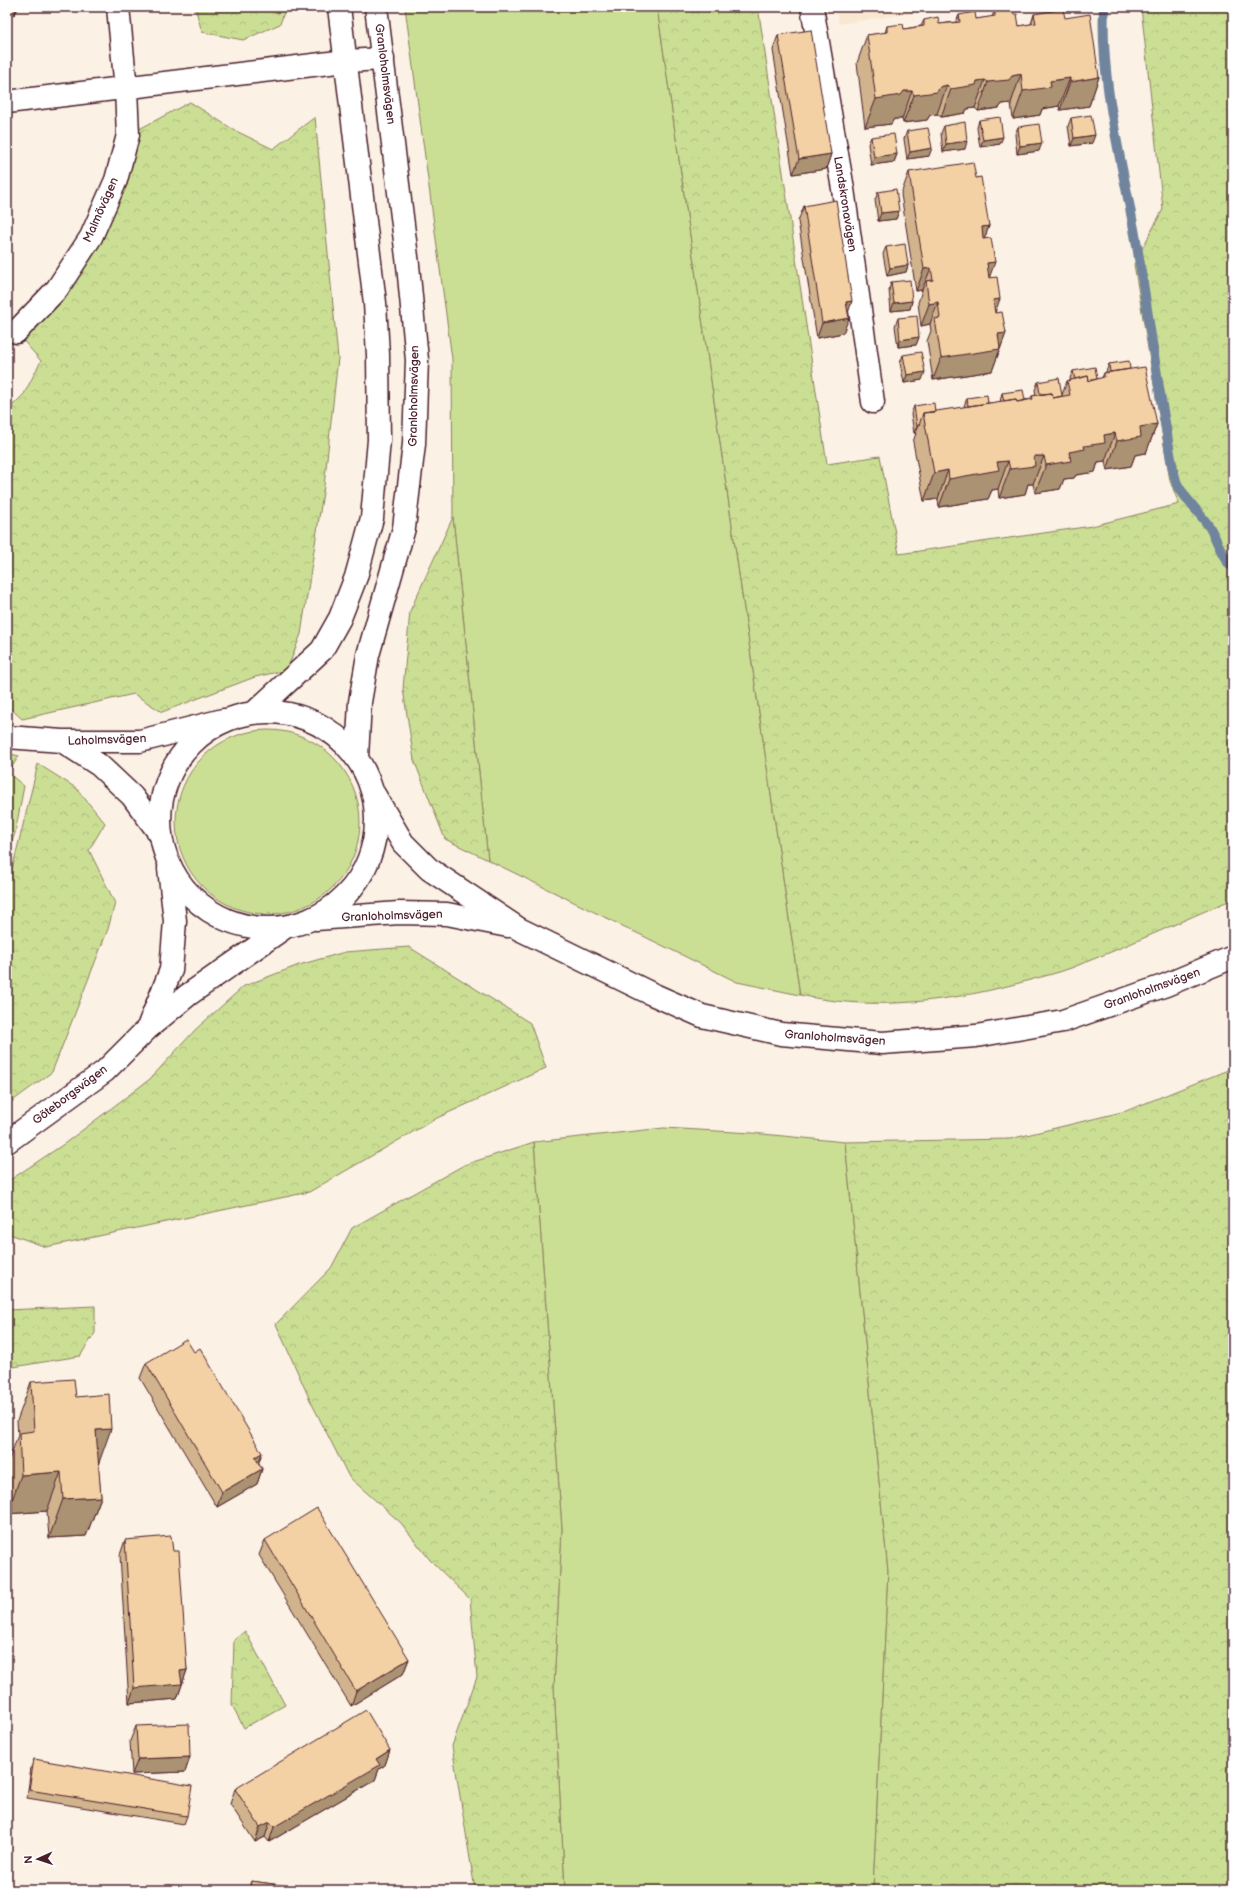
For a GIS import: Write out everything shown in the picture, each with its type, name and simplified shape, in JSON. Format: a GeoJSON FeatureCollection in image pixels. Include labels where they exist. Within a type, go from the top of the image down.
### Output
{"type":"FeatureCollection","features":[{"type":"Feature","properties":{"kind":"street","name":"Malmövägen"},"geometry":{"type":"LineString","coordinates":[[16,332],[57,289],[91,236],[116,180],[128,135],[126,88],[118,7]]}},
{"type":"Feature","properties":{"kind":"street"},"geometry":{"type":"LineString","coordinates":[[256,711],[322,650],[340,618],[356,577],[372,518],[379,440],[378,354],[375,303],[339,7]]}},
{"type":"Feature","properties":{"kind":"street","name":"Granloholmsvägen"},"geometry":{"type":"LineString","coordinates":[[358,757],[360,702],[368,655],[404,528],[414,444],[417,360],[408,265],[376,7]]}},
{"type":"Feature","properties":{"kind":"street","name":"Landskronavägen"},"geometry":{"type":"LineString","coordinates":[[812,7],[844,189],[873,402]]}},
{"type":"Feature","properties":{"kind":"street"},"geometry":{"type":"LineString","coordinates":[[7,102],[346,61],[383,59]]}},
{"type":"Feature","properties":{"kind":"street"},"geometry":{"type":"LineString","coordinates":[[222,720],[194,740],[175,764],[163,791],[159,812],[160,834],[168,864],[178,881],[190,896],[215,915],[229,922],[253,928],[284,928],[312,919],[340,902],[355,886],[368,862],[376,829],[374,794],[358,757],[332,731],[315,721],[297,714],[277,711],[256,711]]}},
{"type":"Feature","properties":{"kind":"street","name":"Laholmsvägen"},"geometry":{"type":"LineString","coordinates":[[7,737],[62,741],[140,741],[256,711]]}},
{"type":"Feature","properties":{"kind":"street","name":"Laholmsvägen"},"geometry":{"type":"LineString","coordinates":[[62,741],[99,765],[126,791],[160,834]]}},
{"type":"Feature","properties":{"kind":"street","name":"Granloholmsvägen"},"geometry":{"type":"LineString","coordinates":[[374,794],[403,842],[429,869],[519,928],[652,994],[702,1016],[781,1034],[882,1043],[976,1036],[1063,1021],[1166,985],[1233,958]]}},
{"type":"Feature","properties":{"kind":"street","name":"Göteborgsvägen"},"geometry":{"type":"LineString","coordinates":[[148,1028],[171,970],[175,921],[168,864]]}},
{"type":"Feature","properties":{"kind":"street","name":"Granloholmsvägen"},"geometry":{"type":"LineString","coordinates":[[312,919],[399,913],[448,914],[519,928]]}},
{"type":"Feature","properties":{"kind":"street","name":"Göteborgsvägen"},"geometry":{"type":"LineString","coordinates":[[7,1142],[105,1071],[148,1028],[194,990],[284,928]]}},
{"type":"Feature","properties":{"kind":"shaded area"},"geometry":{"type":"Polygon","coordinates":[[[836,7],[952,7],[839,24],[836,7]]]}},
{"type":"Feature","properties":{"kind":"green space"},"geometry":{"type":"Polygon","coordinates":[[[195,7],[286,7],[280,24],[243,40],[202,32],[195,7]]]}},
{"type":"Feature","properties":{"kind":"green space"},"geometry":{"type":"Polygon","coordinates":[[[405,7],[657,7],[800,995],[737,982],[488,860],[453,517],[452,359],[405,7]]]}},
{"type":"Feature","properties":{"kind":"green space"},"geometry":{"type":"Polygon","coordinates":[[[657,7],[758,7],[827,464],[880,456],[899,554],[1092,526],[1179,504],[1170,481],[1134,264],[1163,209],[1141,7],[1233,7],[1233,899],[1071,968],[974,994],[916,1002],[887,1003],[858,1003],[800,995],[657,7]]]}},
{"type":"Feature","properties":{"kind":"green space"},"geometry":{"type":"Polygon","coordinates":[[[190,102],[234,130],[273,149],[315,117],[338,358],[324,486],[301,634],[287,670],[255,677],[162,712],[134,694],[22,719],[7,705],[7,411],[24,394],[41,361],[16,332],[75,262],[128,135],[190,102]]]}},
{"type":"Feature","properties":{"kind":"green space"},"geometry":{"type":"Polygon","coordinates":[[[453,517],[488,860],[445,839],[414,760],[403,689],[410,611],[453,517]]]}},
{"type":"Feature","properties":{"kind":"green space"},"geometry":{"type":"Polygon","coordinates":[[[268,730],[286,732],[303,737],[319,746],[333,757],[344,771],[353,787],[358,804],[360,822],[358,840],[353,857],[344,873],[333,887],[319,898],[303,907],[286,912],[268,914],[250,912],[233,907],[217,898],[203,887],[192,873],[183,857],[178,840],[176,822],[178,804],[183,787],[192,771],[203,757],[217,746],[233,737],[250,732],[268,730]]]}},
{"type":"Feature","properties":{"kind":"green space"},"geometry":{"type":"Polygon","coordinates":[[[7,753],[19,756],[8,773],[24,786],[15,833],[7,855],[7,753]]]}},
{"type":"Feature","properties":{"kind":"green space"},"geometry":{"type":"Polygon","coordinates":[[[38,764],[76,788],[105,823],[89,850],[115,903],[108,929],[52,1072],[7,1105],[7,890],[38,764]]]}},
{"type":"Feature","properties":{"kind":"green space"},"geometry":{"type":"Polygon","coordinates":[[[409,947],[530,1023],[546,1068],[437,1118],[309,1192],[46,1247],[7,1233],[7,1182],[64,1144],[150,1079],[195,1030],[244,986],[299,965],[345,952],[409,947]]]}},
{"type":"Feature","properties":{"kind":"green space"},"geometry":{"type":"Polygon","coordinates":[[[1233,1068],[1233,1890],[873,1890],[888,1571],[845,1142],[1010,1139],[1126,1111],[1233,1068]]]}},
{"type":"Feature","properties":{"kind":"green space"},"geometry":{"type":"Polygon","coordinates":[[[664,1128],[752,1133],[845,1142],[888,1571],[873,1890],[565,1890],[554,1687],[562,1529],[534,1142],[664,1128]]]}},
{"type":"Feature","properties":{"kind":"green space"},"geometry":{"type":"Polygon","coordinates":[[[534,1142],[562,1529],[554,1687],[565,1890],[475,1890],[452,1746],[477,1677],[470,1599],[430,1560],[401,1523],[349,1477],[310,1400],[276,1324],[331,1268],[352,1228],[464,1165],[534,1142]]]}},
{"type":"Feature","properties":{"kind":"green space"},"geometry":{"type":"Polygon","coordinates":[[[95,1306],[95,1333],[80,1356],[7,1368],[7,1310],[95,1306]]]}},
{"type":"Feature","properties":{"kind":"green space"},"geometry":{"type":"Polygon","coordinates":[[[245,1631],[285,1705],[244,1728],[232,1705],[234,1640],[245,1631]]]}},
{"type":"Feature","properties":{"kind":"building"},"geometry":{"type":"Polygon","coordinates":[[[1013,7],[1013,14],[1017,14],[1019,26],[1036,23],[1034,14],[1063,9],[1065,18],[1090,14],[1099,77],[1070,82],[1070,78],[1050,81],[1051,87],[1023,91],[1021,74],[1012,76],[1009,80],[988,82],[985,80],[977,81],[976,85],[951,89],[947,85],[940,87],[937,92],[914,95],[912,91],[904,91],[901,95],[876,99],[867,35],[887,32],[887,26],[903,24],[904,29],[924,26],[924,20],[938,17],[939,24],[960,22],[959,15],[975,12],[976,19],[995,16],[995,9],[1013,7]]]}},
{"type":"Feature","properties":{"kind":"building"},"geometry":{"type":"Polygon","coordinates":[[[811,30],[831,154],[799,159],[778,35],[811,30]]]}},
{"type":"Feature","properties":{"kind":"building"},"geometry":{"type":"Polygon","coordinates":[[[1091,115],[1095,135],[1074,138],[1071,118],[1091,115]]]}},
{"type":"Feature","properties":{"kind":"building"},"geometry":{"type":"Polygon","coordinates":[[[1000,117],[1003,137],[983,140],[979,120],[1000,117]]]}},
{"type":"Feature","properties":{"kind":"building"},"geometry":{"type":"Polygon","coordinates":[[[965,122],[967,141],[946,144],[944,126],[965,122]]]}},
{"type":"Feature","properties":{"kind":"building"},"geometry":{"type":"Polygon","coordinates":[[[1039,124],[1042,143],[1020,146],[1018,127],[1039,124]]]}},
{"type":"Feature","properties":{"kind":"building"},"geometry":{"type":"Polygon","coordinates":[[[928,128],[932,148],[910,152],[907,131],[928,128]]]}},
{"type":"Feature","properties":{"kind":"building"},"geometry":{"type":"Polygon","coordinates":[[[894,134],[897,154],[874,157],[871,137],[894,134]]]}},
{"type":"Feature","properties":{"kind":"building"},"geometry":{"type":"Polygon","coordinates":[[[973,162],[976,178],[981,177],[989,226],[982,227],[983,239],[991,238],[995,262],[987,263],[989,278],[997,277],[1000,299],[993,300],[995,313],[1002,312],[1006,333],[998,334],[1000,349],[941,358],[935,319],[940,318],[938,302],[929,304],[926,281],[933,280],[931,268],[924,269],[909,172],[973,162]]]}},
{"type":"Feature","properties":{"kind":"building"},"geometry":{"type":"Polygon","coordinates":[[[896,189],[899,211],[881,213],[878,192],[896,189]]]}},
{"type":"Feature","properties":{"kind":"building"},"geometry":{"type":"Polygon","coordinates":[[[836,200],[852,301],[846,302],[849,318],[822,323],[804,206],[836,200]]]}},
{"type":"Feature","properties":{"kind":"building"},"geometry":{"type":"Polygon","coordinates":[[[905,244],[908,265],[890,268],[886,247],[905,244]]]}},
{"type":"Feature","properties":{"kind":"building"},"geometry":{"type":"Polygon","coordinates":[[[910,280],[912,301],[894,303],[891,282],[910,280]]]}},
{"type":"Feature","properties":{"kind":"building"},"geometry":{"type":"Polygon","coordinates":[[[917,316],[919,337],[900,340],[898,318],[917,316]]]}},
{"type":"Feature","properties":{"kind":"building"},"geometry":{"type":"Polygon","coordinates":[[[921,352],[925,372],[907,375],[903,355],[921,352]]]}},
{"type":"Feature","properties":{"kind":"building"},"geometry":{"type":"Polygon","coordinates":[[[1129,361],[1130,369],[1110,372],[1109,364],[1129,361]]]}},
{"type":"Feature","properties":{"kind":"building"},"geometry":{"type":"Polygon","coordinates":[[[1095,367],[1097,379],[1089,381],[1088,376],[1075,379],[1073,371],[1095,367]]]}},
{"type":"Feature","properties":{"kind":"building"},"geometry":{"type":"Polygon","coordinates":[[[1145,367],[1157,424],[1140,427],[1141,437],[1117,441],[1115,433],[1104,435],[1105,443],[1084,446],[1085,449],[1069,452],[1071,461],[1046,465],[1044,456],[1034,456],[1035,466],[1010,469],[1008,461],[997,462],[999,470],[949,479],[948,470],[934,473],[923,413],[1016,399],[1017,402],[1033,399],[1032,396],[1052,393],[1053,398],[1070,395],[1067,381],[1088,376],[1089,381],[1104,377],[1104,373],[1145,367]]]}},
{"type":"Feature","properties":{"kind":"building"},"geometry":{"type":"Polygon","coordinates":[[[1059,378],[1062,396],[1053,398],[1052,393],[1040,394],[1038,382],[1059,378]]]}},
{"type":"Feature","properties":{"kind":"building"},"geometry":{"type":"Polygon","coordinates":[[[1023,390],[1025,400],[1017,402],[1016,399],[1004,401],[1002,393],[1023,390]]]}},
{"type":"Feature","properties":{"kind":"building"},"geometry":{"type":"Polygon","coordinates":[[[987,395],[988,403],[968,406],[967,398],[987,395]]]}},
{"type":"Feature","properties":{"kind":"building"},"geometry":{"type":"Polygon","coordinates":[[[934,403],[935,412],[923,413],[919,425],[917,426],[914,406],[934,403]]]}},
{"type":"Feature","properties":{"kind":"building"},"geometry":{"type":"Polygon","coordinates":[[[186,1339],[194,1352],[200,1348],[262,1453],[255,1457],[262,1469],[222,1492],[146,1363],[186,1339]]]}},
{"type":"Feature","properties":{"kind":"building"},"geometry":{"type":"Polygon","coordinates":[[[74,1379],[76,1397],[109,1394],[111,1429],[96,1430],[101,1497],[63,1499],[61,1472],[21,1475],[19,1433],[34,1431],[31,1382],[74,1379]]]}},
{"type":"Feature","properties":{"kind":"building"},"geometry":{"type":"Polygon","coordinates":[[[317,1508],[409,1659],[356,1691],[265,1540],[317,1508]]]}},
{"type":"Feature","properties":{"kind":"building"},"geometry":{"type":"Polygon","coordinates":[[[171,1536],[173,1551],[179,1551],[187,1670],[180,1671],[182,1684],[134,1688],[125,1540],[171,1536]]]}},
{"type":"Feature","properties":{"kind":"building"},"geometry":{"type":"Polygon","coordinates":[[[366,1710],[390,1750],[376,1759],[380,1765],[274,1827],[270,1822],[260,1827],[235,1789],[366,1710]]]}},
{"type":"Feature","properties":{"kind":"building"},"geometry":{"type":"Polygon","coordinates":[[[189,1724],[190,1757],[138,1759],[136,1726],[189,1724]]]}},
{"type":"Feature","properties":{"kind":"building"},"geometry":{"type":"Polygon","coordinates":[[[34,1759],[192,1786],[187,1816],[29,1790],[34,1759]]]}},
{"type":"Feature","properties":{"kind":"building"},"geometry":{"type":"Polygon","coordinates":[[[251,1881],[317,1890],[250,1890],[251,1881]]]}},
{"type":"Feature","properties":{"kind":"building"},"geometry":{"type":"Polygon","coordinates":[[[168,1885],[194,1890],[168,1890],[168,1885]]]}},
{"type":"Feature","properties":{"kind":"waterway"},"geometry":{"type":"LineString","coordinates":[[1104,7],[1104,38],[1110,100],[1133,222],[1158,384],[1173,468],[1179,487],[1210,528],[1230,565]]}}]}
